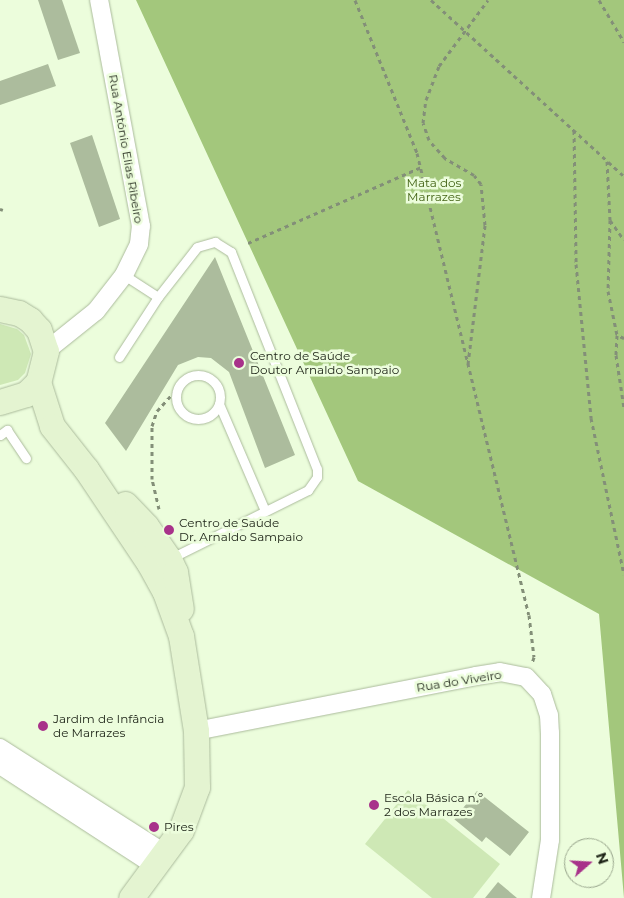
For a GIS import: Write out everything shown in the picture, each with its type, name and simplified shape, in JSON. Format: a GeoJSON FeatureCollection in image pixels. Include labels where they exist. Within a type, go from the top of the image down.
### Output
{"type":"FeatureCollection","features":[{"type":"Feature","properties":{"kind":"main road"},"geometry":{"type":"LineString","coordinates":[[0,309],[19,313],[42,341],[38,382],[52,426],[159,561],[180,592],[181,636],[196,731],[198,772],[194,800],[161,860],[130,898]]}},
{"type":"Feature","properties":{"kind":"main road"},"geometry":{"type":"LineString","coordinates":[[1,402],[26,394],[38,382]]}},
{"type":"Feature","properties":{"kind":"main road"},"geometry":{"type":"LineString","coordinates":[[1,402],[52,426]]}},
{"type":"Feature","properties":{"kind":"street","name":"Rua António Elias Ribeiro"},"geometry":{"type":"LineString","coordinates":[[42,341],[69,332],[96,311],[124,275],[138,244],[141,226],[99,0]]}},
{"type":"Feature","properties":{"kind":"street","name":"Rua do Viveiro"},"geometry":{"type":"LineString","coordinates":[[196,731],[500,672],[526,677]]}},
{"type":"Feature","properties":{"kind":"street"},"geometry":{"type":"LineString","coordinates":[[526,677],[542,694],[549,715],[550,840],[541,898]]}},
{"type":"Feature","properties":{"kind":"street"},"geometry":{"type":"LineString","coordinates":[[0,748],[161,860]]}},
{"type":"Feature","properties":{"kind":"street"},"geometry":{"type":"LineString","coordinates":[[0,765],[161,860]]}},
{"type":"Feature","properties":{"kind":"lane"},"geometry":{"type":"LineString","coordinates":[[119,357],[158,297],[197,247],[215,242],[231,252],[316,468],[314,484],[308,490],[159,561]]}},
{"type":"Feature","properties":{"kind":"lane"},"geometry":{"type":"LineString","coordinates":[[124,275],[158,297]]}},
{"type":"Feature","properties":{"kind":"lane"},"geometry":{"type":"LineString","coordinates":[[219,404],[207,418],[192,418],[185,415],[177,404],[177,389],[194,375],[208,376],[219,387],[219,404],[266,511]]}},
{"type":"Feature","properties":{"kind":"lane"},"geometry":{"type":"LineString","coordinates":[[0,435],[8,430],[26,458]]}},
{"type":"Feature","properties":{"kind":"path"},"geometry":{"type":"LineString","coordinates":[[355,0],[420,166],[467,367],[529,615],[534,657],[526,677]]}},
{"type":"Feature","properties":{"kind":"path"},"geometry":{"type":"LineString","coordinates":[[431,0],[467,30],[624,176]]}},
{"type":"Feature","properties":{"kind":"path"},"geometry":{"type":"LineString","coordinates":[[467,367],[485,225],[481,184],[474,175],[459,169],[440,152],[429,140],[423,123],[426,100],[439,66],[488,0]]}},
{"type":"Feature","properties":{"kind":"path"},"geometry":{"type":"LineString","coordinates":[[599,0],[624,42]]}},
{"type":"Feature","properties":{"kind":"path"},"geometry":{"type":"LineString","coordinates":[[574,130],[576,264],[591,418],[624,575]]}},
{"type":"Feature","properties":{"kind":"path"},"geometry":{"type":"LineString","coordinates":[[607,160],[610,220],[608,291],[617,336],[616,355],[624,408]]}},
{"type":"Feature","properties":{"kind":"path"},"geometry":{"type":"LineString","coordinates":[[248,243],[420,166]]}},
{"type":"Feature","properties":{"kind":"path"},"geometry":{"type":"LineString","coordinates":[[610,220],[624,240]]}},
{"type":"Feature","properties":{"kind":"path"},"geometry":{"type":"LineString","coordinates":[[617,336],[624,338]]}},
{"type":"Feature","properties":{"kind":"path"},"geometry":{"type":"LineString","coordinates":[[160,512],[152,479],[151,434],[157,411],[177,389]]}},
{"type":"Feature","properties":{"kind":"green space","name":"Mata dos Marrazes"},"geometry":{"type":"Polygon","coordinates":[[[136,0],[624,0],[624,898],[599,614],[358,481],[136,0]]]}},
{"type":"Feature","properties":{"kind":"green space"},"geometry":{"type":"Polygon","coordinates":[[[0,324],[17,329],[24,335],[31,354],[25,373],[18,380],[0,385],[0,324]]]}},
{"type":"Feature","properties":{"kind":"green space"},"geometry":{"type":"Polygon","coordinates":[[[408,790],[500,864],[473,898],[432,898],[365,844],[408,790]]]}},
{"type":"Feature","properties":{"kind":"building"},"geometry":{"type":"Polygon","coordinates":[[[38,0],[62,0],[80,53],[58,60],[38,0]]]}},
{"type":"Feature","properties":{"kind":"building"},"geometry":{"type":"Polygon","coordinates":[[[48,64],[56,86],[0,105],[0,81],[48,64]]]}},
{"type":"Feature","properties":{"kind":"building"},"geometry":{"type":"Polygon","coordinates":[[[92,135],[120,219],[99,227],[70,143],[92,135]]]}},
{"type":"Feature","properties":{"kind":"building","name":"Centro de Saúde Doutor Arnaldo Sampaio"},"geometry":{"type":"Polygon","coordinates":[[[215,257],[295,455],[265,468],[229,372],[211,358],[198,357],[178,365],[126,451],[105,423],[215,257]]]}},
{"type":"Feature","properties":{"kind":"building"},"geometry":{"type":"Polygon","coordinates":[[[477,791],[529,832],[510,856],[486,837],[482,842],[454,819],[477,791]]]}},
{"type":"Feature","properties":{"kind":"building"},"geometry":{"type":"Polygon","coordinates":[[[498,882],[517,898],[485,898],[498,882]]]}},
{"type":"Feature","properties":{"kind":"place","name":"Centro de Saúde Doutor Arnaldo Sampaio"},"geometry":{"type":"Point","coordinates":[239,363]}},
{"type":"Feature","properties":{"kind":"place","name":"Centro de Saúde Dr. Arnaldo Sampaio"},"geometry":{"type":"Point","coordinates":[169,530]}},
{"type":"Feature","properties":{"kind":"place","name":"Jardim de Infância de Marrazes"},"geometry":{"type":"Point","coordinates":[43,726]}},
{"type":"Feature","properties":{"kind":"place","name":"Escola Básica n.º 2 dos Marrazes"},"geometry":{"type":"Point","coordinates":[374,805]}},
{"type":"Feature","properties":{"kind":"place","name":"Pires"},"geometry":{"type":"Point","coordinates":[154,827]}}]}
